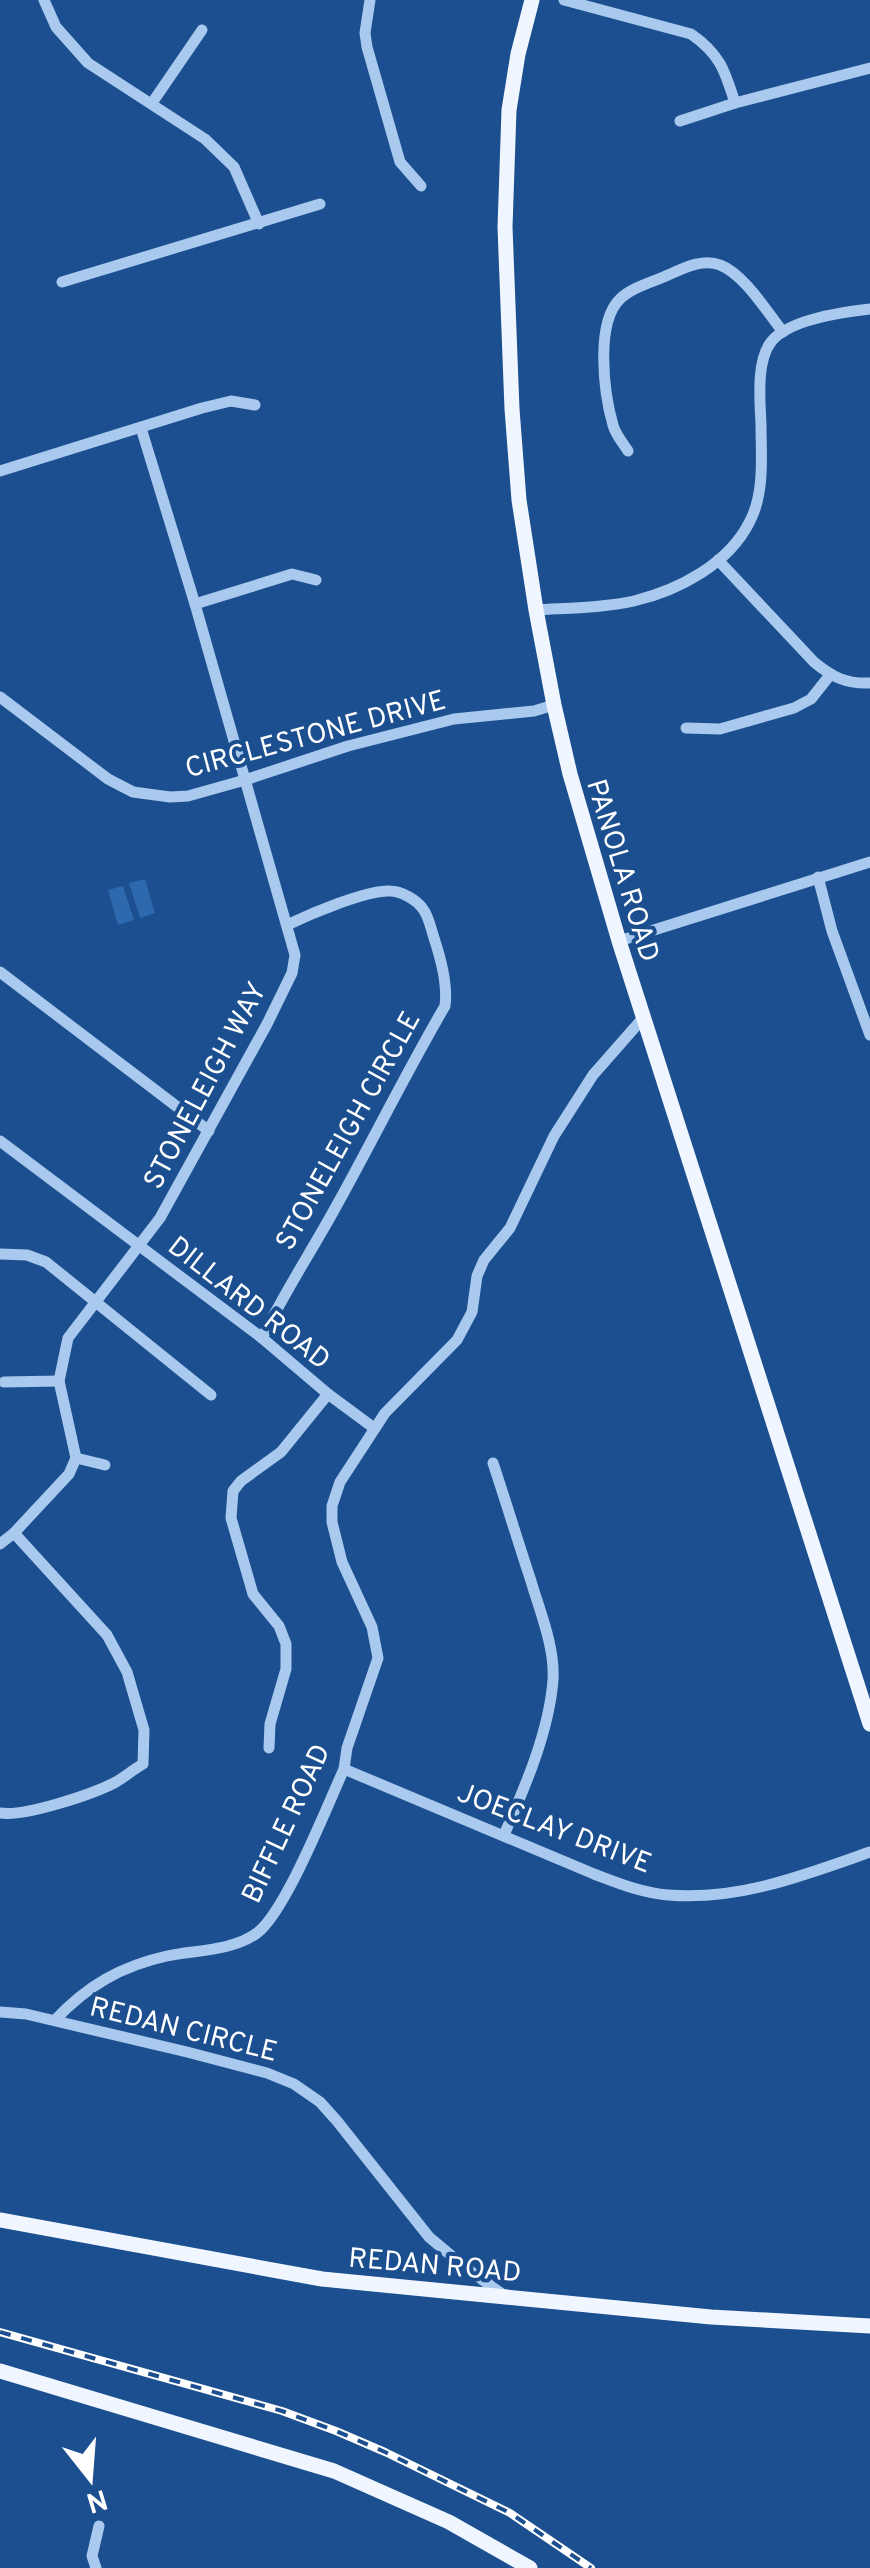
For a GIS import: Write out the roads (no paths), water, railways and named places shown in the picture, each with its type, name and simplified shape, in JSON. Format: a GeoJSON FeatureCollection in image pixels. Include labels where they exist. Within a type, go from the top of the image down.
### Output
{"type":"FeatureCollection","features":[{"type":"Feature","properties":{"kind":"main road","name":"PANOLA ROAD"},"geometry":{"type":"LineString","coordinates":[[532,0],[509,110],[505,227],[516,464],[554,705],[618,940],[866,1701],[870,1724]]}},
{"type":"Feature","properties":{"kind":"main road","name":"REDAN ROAD"},"geometry":{"type":"LineString","coordinates":[[0,2220],[322,2279],[716,2318],[870,2326]]}},
{"type":"Feature","properties":{"kind":"main road"},"geometry":{"type":"LineString","coordinates":[[0,2371],[334,2471],[449,2522],[530,2568]]}},
{"type":"Feature","properties":{"kind":"street"},"geometry":{"type":"LineString","coordinates":[[44,0],[56,27],[77,52],[101,72],[205,139],[234,167],[259,224]]}},
{"type":"Feature","properties":{"kind":"street"},"geometry":{"type":"LineString","coordinates":[[370,0],[367,48],[400,162],[421,186]]}},
{"type":"Feature","properties":{"kind":"street"},"geometry":{"type":"LineString","coordinates":[[564,0],[691,34],[705,43],[723,64],[736,104]]}},
{"type":"Feature","properties":{"kind":"street"},"geometry":{"type":"LineString","coordinates":[[152,103],[202,30]]}},
{"type":"Feature","properties":{"kind":"street"},"geometry":{"type":"LineString","coordinates":[[680,121],[870,68]]}},
{"type":"Feature","properties":{"kind":"street"},"geometry":{"type":"LineString","coordinates":[[62,282],[320,204]]}},
{"type":"Feature","properties":{"kind":"street"},"geometry":{"type":"LineString","coordinates":[[628,452],[613,428],[604,345],[611,310],[628,292],[702,262],[718,264],[747,287],[782,332]]}},
{"type":"Feature","properties":{"kind":"street"},"geometry":{"type":"LineString","coordinates":[[536,610],[637,600],[686,582],[718,560],[751,520],[760,490],[760,378],[771,341],[808,321],[870,309]]}},
{"type":"Feature","properties":{"kind":"street"},"geometry":{"type":"LineString","coordinates":[[0,470],[202,408],[231,401],[255,405]]}},
{"type":"Feature","properties":{"kind":"street","name":"STONELEIGH WAY"},"geometry":{"type":"LineString","coordinates":[[76,1458],[59,1381],[68,1338],[160,1218],[268,1024],[296,955],[141,428]]}},
{"type":"Feature","properties":{"kind":"street"},"geometry":{"type":"LineString","coordinates":[[718,560],[830,676],[870,683]]}},
{"type":"Feature","properties":{"kind":"street"},"geometry":{"type":"LineString","coordinates":[[194,604],[292,574],[316,580]]}},
{"type":"Feature","properties":{"kind":"street"},"geometry":{"type":"LineString","coordinates":[[686,728],[720,730],[794,708],[811,699],[830,676]]}},
{"type":"Feature","properties":{"kind":"street","name":"CIRCLESTONE DRIVE"},"geometry":{"type":"LineString","coordinates":[[0,697],[108,779],[132,792],[170,797],[188,796],[348,746],[454,719],[534,711],[554,705]]}},
{"type":"Feature","properties":{"kind":"street"},"geometry":{"type":"LineString","coordinates":[[618,940],[870,862]]}},
{"type":"Feature","properties":{"kind":"street"},"geometry":{"type":"LineString","coordinates":[[818,877],[832,931],[870,1036]]}},
{"type":"Feature","properties":{"kind":"street","name":"STONELEIGH CIRCLE"},"geometry":{"type":"LineString","coordinates":[[262,1338],[445,1006],[447,991],[424,910],[414,900],[391,890],[355,898],[288,926]]}},
{"type":"Feature","properties":{"kind":"street"},"geometry":{"type":"LineString","coordinates":[[0,972],[209,1131]]}},
{"type":"Feature","properties":{"kind":"street","name":"BIFFLE ROAD"},"geometry":{"type":"LineString","coordinates":[[55,2020],[76,1998],[130,1968],[256,1934],[284,1898],[344,1769],[378,1658],[372,1627],[342,1562],[332,1522],[332,1506],[340,1482],[398,1398],[458,1340],[472,1312],[477,1276],[484,1260],[510,1228],[554,1136],[593,1075],[643,1018]]}},
{"type":"Feature","properties":{"kind":"street","name":"DILLARD ROAD"},"geometry":{"type":"LineString","coordinates":[[0,1141],[262,1338],[374,1428]]}},
{"type":"Feature","properties":{"kind":"street"},"geometry":{"type":"LineString","coordinates":[[0,1254],[27,1255],[46,1262],[211,1395]]}},
{"type":"Feature","properties":{"kind":"street"},"geometry":{"type":"LineString","coordinates":[[4,1382],[59,1381]]}},
{"type":"Feature","properties":{"kind":"street"},"geometry":{"type":"LineString","coordinates":[[268,1748],[270,1724],[286,1669],[286,1644],[279,1626],[253,1594],[231,1518],[234,1491],[241,1481],[281,1452],[328,1394]]}},
{"type":"Feature","properties":{"kind":"street"},"geometry":{"type":"LineString","coordinates":[[0,1544],[69,1474],[76,1458],[105,1465]]}},
{"type":"Feature","properties":{"kind":"street"},"geometry":{"type":"LineString","coordinates":[[493,1462],[550,1645],[553,1678],[541,1741],[504,1834]]}},
{"type":"Feature","properties":{"kind":"street"},"geometry":{"type":"LineString","coordinates":[[0,1812],[10,1814],[86,1794],[116,1782],[143,1764],[144,1730],[127,1672],[108,1635],[14,1534]]}},
{"type":"Feature","properties":{"kind":"street","name":"JOECLAY DRIVE"},"geometry":{"type":"LineString","coordinates":[[344,1769],[594,1874],[664,1895],[704,1896],[760,1888],[870,1852]]}},
{"type":"Feature","properties":{"kind":"street","name":"REDAN CIRCLE"},"geometry":{"type":"LineString","coordinates":[[0,2012],[55,2020],[267,2073],[294,2084],[337,2120],[429,2237],[505,2296]]}},
{"type":"Feature","properties":{"kind":"street"},"geometry":{"type":"LineString","coordinates":[[96,2568],[92,2556],[99,2526]]}},
{"type":"Feature","properties":{"kind":"railway"},"geometry":{"type":"LineString","coordinates":[[0,2332],[282,2411],[336,2431],[510,2513],[591,2568]]}}]}
